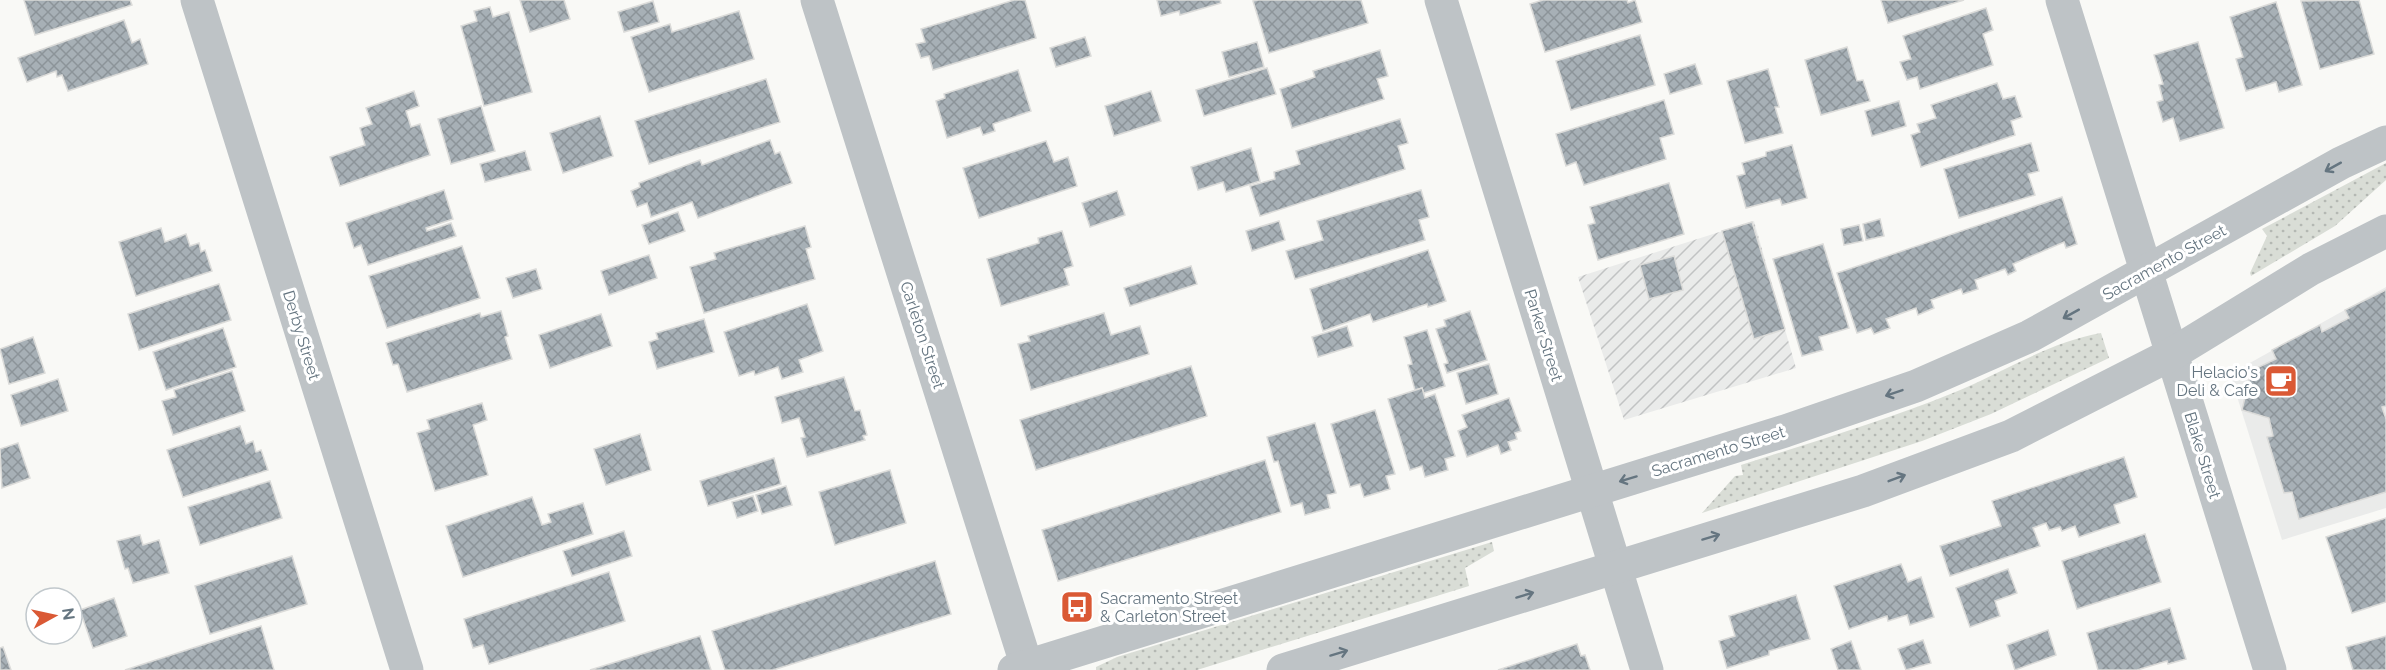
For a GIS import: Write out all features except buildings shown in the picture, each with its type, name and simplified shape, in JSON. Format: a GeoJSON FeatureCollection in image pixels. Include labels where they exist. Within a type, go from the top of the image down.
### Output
{"type":"FeatureCollection","features":[{"type":"Feature","properties":{"kind":"street","name":"Derby Street"},"geometry":{"type":"LineString","coordinates":[[197,0],[407,670]]}},
{"type":"Feature","properties":{"kind":"street","name":"Carleton Street"},"geometry":{"type":"LineString","coordinates":[[817,0],[1023,669]]}},
{"type":"Feature","properties":{"kind":"street","name":"Parker Street"},"geometry":{"type":"LineString","coordinates":[[1441,0],[1647,670]]}},
{"type":"Feature","properties":{"kind":"street","name":"Blake Street"},"geometry":{"type":"LineString","coordinates":[[2062,0],[2270,670]]}},
{"type":"Feature","properties":{"kind":"street","name":"Sacramento Street"},"geometry":{"type":"LineString","coordinates":[[1023,669],[1785,431],[1916,386],[2030,336],[2341,163],[2386,142]]}},
{"type":"Feature","properties":{"kind":"street"},"geometry":{"type":"LineString","coordinates":[[1283,670],[1863,491],[1990,444],[2172,354],[2311,269],[2386,231]]}},
{"type":"Feature","properties":{"kind":"shaded area"},"geometry":{"type":"Polygon","coordinates":[[[2386,163],[2386,180],[2335,226],[2251,276],[2250,273],[2267,236],[2262,229],[2386,163]]]}},
{"type":"Feature","properties":{"kind":"shaded area"},"geometry":{"type":"Polygon","coordinates":[[[1754,221],[1796,368],[1624,420],[1578,277],[1754,221]]]}},
{"type":"Feature","properties":{"kind":"shaded area"},"geometry":{"type":"Polygon","coordinates":[[[2386,287],[2386,508],[2282,540],[2230,374],[2386,287]]]}},
{"type":"Feature","properties":{"kind":"shaded area"},"geometry":{"type":"Polygon","coordinates":[[[2101,333],[2109,358],[1991,414],[1922,441],[1702,513],[1735,476],[1743,475],[1741,465],[1901,413],[1953,393],[2063,343],[2101,333]]]}},
{"type":"Feature","properties":{"kind":"shaded area"},"geometry":{"type":"Polygon","coordinates":[[[1492,542],[1494,551],[1465,568],[1469,586],[1197,670],[1096,670],[1096,667],[1117,657],[1492,542]]]}},
{"type":"Feature","properties":{"kind":"place","name":"Helacio's Deli & Cafe"},"geometry":{"type":"Point","coordinates":[2281,381]}},
{"type":"Feature","properties":{"kind":"place","name":"Sacramento Street & Carleton Street"},"geometry":{"type":"Point","coordinates":[1077,607]}}]}
